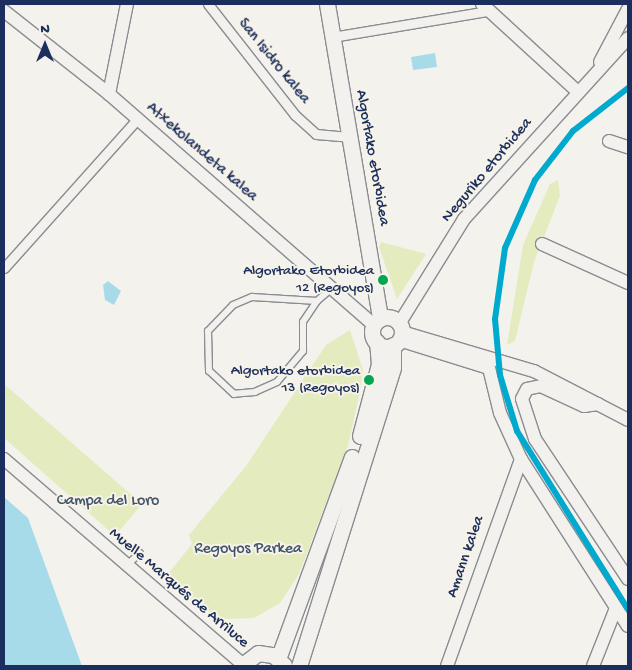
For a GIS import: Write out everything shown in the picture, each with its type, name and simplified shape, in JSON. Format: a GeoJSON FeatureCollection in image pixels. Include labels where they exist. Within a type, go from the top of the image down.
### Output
{"type":"FeatureCollection","features":[{"type":"Feature","properties":{"kind":"street"},"geometry":{"type":"LineString","coordinates":[[108,94],[127,4]]}},
{"type":"Feature","properties":{"kind":"street","name":"San Isidro kalea"},"geometry":{"type":"LineString","coordinates":[[208,4],[295,115],[316,134],[349,136]]}},
{"type":"Feature","properties":{"kind":"street","name":"Algortako etorbidea"},"geometry":{"type":"LineString","coordinates":[[281,662],[361,432],[379,364],[377,322],[327,4]]}},
{"type":"Feature","properties":{"kind":"street"},"geometry":{"type":"LineString","coordinates":[[332,37],[485,8],[578,92]]}},
{"type":"Feature","properties":{"kind":"street","name":"Neguriko etorbidea"},"geometry":{"type":"LineString","coordinates":[[596,71],[624,10]]}},
{"type":"Feature","properties":{"kind":"street","name":"Atxekolandeta kalea"},"geometry":{"type":"LineString","coordinates":[[4,11],[108,94],[332,288],[377,322]]}},
{"type":"Feature","properties":{"kind":"street","name":"Neguriko etorbidea"},"geometry":{"type":"LineString","coordinates":[[398,335],[464,219],[596,71],[628,38]]}},
{"type":"Feature","properties":{"kind":"street"},"geometry":{"type":"LineString","coordinates":[[4,268],[137,119]]}},
{"type":"Feature","properties":{"kind":"street"},"geometry":{"type":"LineString","coordinates":[[609,141],[628,147]]}},
{"type":"Feature","properties":{"kind":"street"},"geometry":{"type":"LineString","coordinates":[[542,244],[628,283]]}},
{"type":"Feature","properties":{"kind":"street"},"geometry":{"type":"LineString","coordinates":[[299,666],[393,367],[398,335],[389,317],[377,322]]}},
{"type":"Feature","properties":{"kind":"street"},"geometry":{"type":"LineString","coordinates":[[398,335],[489,368],[500,412],[521,459],[628,626]]}},
{"type":"Feature","properties":{"kind":"street"},"geometry":{"type":"LineString","coordinates":[[377,342],[398,335],[534,371],[628,420]]}},
{"type":"Feature","properties":{"kind":"street"},"geometry":{"type":"LineString","coordinates":[[598,404],[584,406],[542,386],[527,390],[522,399],[535,439],[628,579]]}},
{"type":"Feature","properties":{"kind":"street","name":"Muelle Marqués de Arriluce"},"geometry":{"type":"LineString","coordinates":[[4,459],[241,665]]}},
{"type":"Feature","properties":{"kind":"street","name":"Amann kalea"},"geometry":{"type":"LineString","coordinates":[[447,666],[521,459]]}},
{"type":"Feature","properties":{"kind":"street"},"geometry":{"type":"LineString","coordinates":[[593,666],[616,608]]}},
{"type":"Feature","properties":{"kind":"street"},"geometry":{"type":"LineString","coordinates":[[295,666],[304,649]]}},
{"type":"Feature","properties":{"kind":"street"},"geometry":{"type":"LineString","coordinates":[[241,665],[258,653],[281,662]]}},
{"type":"Feature","properties":{"kind":"lane"},"geometry":{"type":"LineString","coordinates":[[317,301],[252,297],[233,305],[208,331],[209,371],[234,394],[255,392],[277,382],[303,351],[303,322],[317,301],[332,288]]}},
{"type":"Feature","properties":{"kind":"lane"},"geometry":{"type":"LineString","coordinates":[[126,567],[140,553]]}},
{"type":"Feature","properties":{"kind":"green space"},"geometry":{"type":"Polygon","coordinates":[[[558,180],[560,196],[534,262],[515,341],[507,345],[523,245],[550,184],[558,180]]]}},
{"type":"Feature","properties":{"kind":"green space"},"geometry":{"type":"Polygon","coordinates":[[[381,242],[426,254],[397,299],[379,247],[381,242]]]}},
{"type":"Feature","properties":{"kind":"green space","name":"Regoyos Parkea"},"geometry":{"type":"Polygon","coordinates":[[[350,330],[363,370],[360,392],[348,446],[299,574],[280,603],[254,618],[226,619],[193,604],[164,579],[192,544],[189,535],[246,466],[326,345],[350,330]]]}},
{"type":"Feature","properties":{"kind":"green space","name":"Campa del Loro"},"geometry":{"type":"Polygon","coordinates":[[[4,384],[142,504],[115,536],[4,438],[4,384]]]}},
{"type":"Feature","properties":{"kind":"water"},"geometry":{"type":"Polygon","coordinates":[[[435,53],[437,67],[413,70],[411,57],[435,53]]]}},
{"type":"Feature","properties":{"kind":"water"},"geometry":{"type":"Polygon","coordinates":[[[108,281],[121,291],[114,305],[105,300],[103,285],[108,281]]]}},
{"type":"Feature","properties":{"kind":"water"},"geometry":{"type":"Polygon","coordinates":[[[4,497],[28,518],[82,666],[4,666],[4,497]]]}},
{"type":"Feature","properties":{"kind":"transit line"},"geometry":{"type":"LineString","coordinates":[[628,88],[573,131],[535,180],[505,248],[495,319],[500,375],[517,431],[628,609]]}},
{"type":"Feature","properties":{"kind":"place","name":"Algortako Etorbidea 12 (Regoyos)"},"geometry":{"type":"Point","coordinates":[383,280]}},
{"type":"Feature","properties":{"kind":"place","name":"Algortako etorbidea 13 (Regoyos)"},"geometry":{"type":"Point","coordinates":[369,380]}}]}
